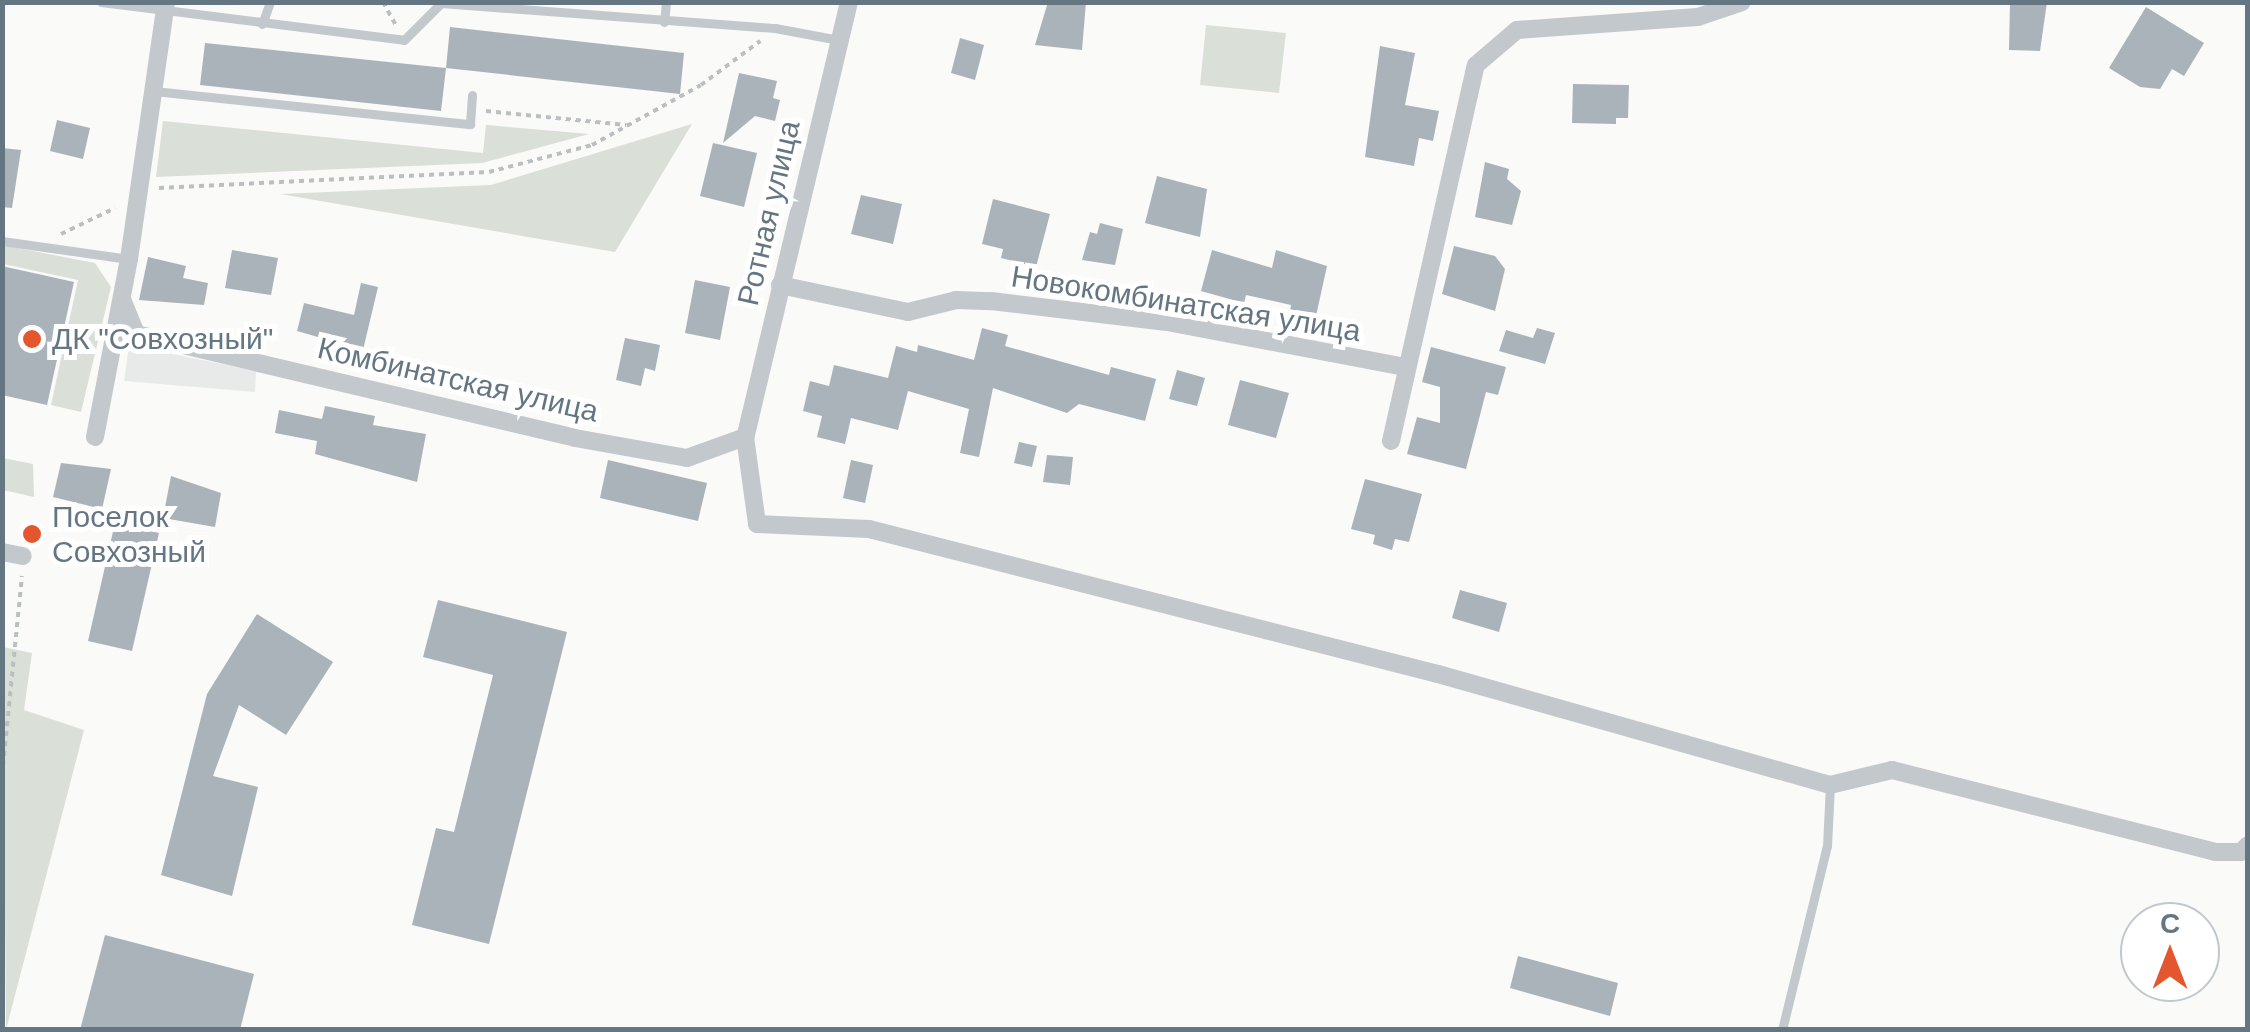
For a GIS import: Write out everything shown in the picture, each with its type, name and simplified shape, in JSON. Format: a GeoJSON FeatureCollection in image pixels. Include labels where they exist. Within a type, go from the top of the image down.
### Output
{"type":"FeatureCollection","features":[{"type":"Feature","properties":{"kind":"street","name":"Ротная улица"},"geometry":{"type":"LineString","coordinates":[[745,436],[849,2]]}},
{"type":"Feature","properties":{"kind":"street"},"geometry":{"type":"LineString","coordinates":[[1391,440],[1476,65],[1516,30],[1698,16],[1742,2]]}},
{"type":"Feature","properties":{"kind":"street"},"geometry":{"type":"LineString","coordinates":[[95,437],[130,259],[165,8]]}},
{"type":"Feature","properties":{"kind":"street","name":"Новокомбинатская улица"},"geometry":{"type":"LineString","coordinates":[[780,285],[908,312],[956,300],[1167,322],[1406,367]]}},
{"type":"Feature","properties":{"kind":"street","name":"Комбинатская улица"},"geometry":{"type":"LineString","coordinates":[[122,299],[136,334],[575,438],[686,458],[745,436]]}},
{"type":"Feature","properties":{"kind":"street"},"geometry":{"type":"LineString","coordinates":[[745,436],[757,524],[869,529],[1438,674],[1830,785],[1892,770],[2216,852],[2241,852],[2248,845]]}},
{"type":"Feature","properties":{"kind":"street"},"geometry":{"type":"LineString","coordinates":[[2,552],[24,556]]}},
{"type":"Feature","properties":{"kind":"lane"},"geometry":{"type":"LineString","coordinates":[[101,2],[404,40],[440,3],[776,28],[839,40]]}},
{"type":"Feature","properties":{"kind":"lane"},"geometry":{"type":"LineString","coordinates":[[262,24],[270,2]]}},
{"type":"Feature","properties":{"kind":"lane"},"geometry":{"type":"LineString","coordinates":[[664,22],[666,2]]}},
{"type":"Feature","properties":{"kind":"lane"},"geometry":{"type":"LineString","coordinates":[[154,92],[470,124],[472,95]]}},
{"type":"Feature","properties":{"kind":"lane"},"geometry":{"type":"LineString","coordinates":[[2,241],[130,259]]}},
{"type":"Feature","properties":{"kind":"lane"},"geometry":{"type":"LineString","coordinates":[[1782,1030],[1827,846],[1830,785]]}},
{"type":"Feature","properties":{"kind":"path"},"geometry":{"type":"LineString","coordinates":[[38,246],[140,191],[197,182],[333,184],[490,172],[592,145],[701,85],[776,28]]}},
{"type":"Feature","properties":{"kind":"path"},"geometry":{"type":"LineString","coordinates":[[471,110],[629,126]]}},
{"type":"Feature","properties":{"kind":"path"},"geometry":{"type":"LineString","coordinates":[[2,776],[14,696],[24,556]]}},
{"type":"Feature","properties":{"kind":"path"},"geometry":{"type":"LineString","coordinates":[[2,694],[14,696]]}},
{"type":"Feature","properties":{"kind":"shaded area"},"geometry":{"type":"Polygon","coordinates":[[[1206,25],[1286,33],[1279,93],[1200,85],[1206,25]]]}},
{"type":"Feature","properties":{"kind":"shaded area"},"geometry":{"type":"Polygon","coordinates":[[[163,121],[483,153],[486,125],[589,134],[482,163],[156,177],[163,121]]]}},
{"type":"Feature","properties":{"kind":"shaded area"},"geometry":{"type":"Polygon","coordinates":[[[692,124],[615,252],[280,194],[491,185],[692,124]]]}},
{"type":"Feature","properties":{"kind":"shaded area"},"geometry":{"type":"Polygon","coordinates":[[[2,245],[95,263],[111,287],[81,412],[51,405],[78,280],[3,264],[2,245]]]}},
{"type":"Feature","properties":{"kind":"shaded area"},"geometry":{"type":"Polygon","coordinates":[[[129,345],[256,371],[255,392],[124,381],[129,345]]]}},
{"type":"Feature","properties":{"kind":"shaded area"},"geometry":{"type":"Polygon","coordinates":[[[3,458],[33,464],[34,497],[3,490],[3,458]]]}},
{"type":"Feature","properties":{"kind":"shaded area"},"geometry":{"type":"Polygon","coordinates":[[[3,647],[32,653],[24,710],[84,730],[6,1030],[3,647]]]}},
{"type":"Feature","properties":{"kind":"building"},"geometry":{"type":"Polygon","coordinates":[[[1048,2],[1086,2],[1082,50],[1035,45],[1048,2]]]}},
{"type":"Feature","properties":{"kind":"building"},"geometry":{"type":"Polygon","coordinates":[[[2010,2],[2047,2],[2040,51],[2009,50],[2010,2]]]}},
{"type":"Feature","properties":{"kind":"building"},"geometry":{"type":"Polygon","coordinates":[[[2146,7],[2204,43],[2184,76],[2172,69],[2160,89],[2140,87],[2109,68],[2146,7]]]}},
{"type":"Feature","properties":{"kind":"building"},"geometry":{"type":"Polygon","coordinates":[[[450,27],[684,53],[680,94],[446,68],[450,27]]]}},
{"type":"Feature","properties":{"kind":"building"},"geometry":{"type":"Polygon","coordinates":[[[960,38],[984,45],[975,80],[951,73],[960,38]]]}},
{"type":"Feature","properties":{"kind":"building"},"geometry":{"type":"Polygon","coordinates":[[[205,43],[446,68],[441,111],[200,85],[205,43]]]}},
{"type":"Feature","properties":{"kind":"building"},"geometry":{"type":"Polygon","coordinates":[[[1380,46],[1415,53],[1405,105],[1439,111],[1433,141],[1419,138],[1414,166],[1365,157],[1380,46]]]}},
{"type":"Feature","properties":{"kind":"building"},"geometry":{"type":"Polygon","coordinates":[[[739,73],[777,81],[773,98],[780,100],[775,121],[755,116],[723,143],[739,73]]]}},
{"type":"Feature","properties":{"kind":"building"},"geometry":{"type":"Polygon","coordinates":[[[1573,84],[1629,85],[1628,118],[1616,118],[1616,124],[1572,123],[1573,84]]]}},
{"type":"Feature","properties":{"kind":"building"},"geometry":{"type":"Polygon","coordinates":[[[57,120],[90,128],[83,159],[50,151],[57,120]]]}},
{"type":"Feature","properties":{"kind":"building"},"geometry":{"type":"Polygon","coordinates":[[[713,143],[757,153],[744,207],[700,196],[713,143]]]}},
{"type":"Feature","properties":{"kind":"building"},"geometry":{"type":"Polygon","coordinates":[[[2,148],[21,150],[12,208],[2,207],[2,148]]]}},
{"type":"Feature","properties":{"kind":"building"},"geometry":{"type":"Polygon","coordinates":[[[1485,162],[1509,169],[1507,179],[1521,191],[1512,225],[1475,217],[1485,162]]]}},
{"type":"Feature","properties":{"kind":"building"},"geometry":{"type":"Polygon","coordinates":[[[1157,176],[1207,189],[1200,237],[1145,223],[1157,176]]]}},
{"type":"Feature","properties":{"kind":"building"},"geometry":{"type":"Polygon","coordinates":[[[861,195],[902,204],[893,244],[851,234],[861,195]]]}},
{"type":"Feature","properties":{"kind":"building"},"geometry":{"type":"Polygon","coordinates":[[[993,199],[1050,214],[1036,267],[1001,258],[1003,249],[982,244],[993,199]]]}},
{"type":"Feature","properties":{"kind":"building"},"geometry":{"type":"Polygon","coordinates":[[[1100,223],[1123,229],[1115,265],[1082,260],[1090,232],[1097,234],[1100,223]]]}},
{"type":"Feature","properties":{"kind":"building"},"geometry":{"type":"Polygon","coordinates":[[[1454,246],[1495,256],[1505,269],[1495,311],[1442,294],[1454,246]]]}},
{"type":"Feature","properties":{"kind":"building"},"geometry":{"type":"Polygon","coordinates":[[[232,250],[278,258],[271,295],[225,288],[232,250]]]}},
{"type":"Feature","properties":{"kind":"building"},"geometry":{"type":"Polygon","coordinates":[[[1212,250],[1272,268],[1276,250],[1327,266],[1316,316],[1290,311],[1291,305],[1246,295],[1244,303],[1201,291],[1212,250]]]}},
{"type":"Feature","properties":{"kind":"building"},"geometry":{"type":"Polygon","coordinates":[[[148,257],[186,266],[183,278],[208,283],[204,305],[139,300],[148,257]]]}},
{"type":"Feature","properties":{"kind":"building","name":"ДК \"Совхозный\""},"geometry":{"type":"Polygon","coordinates":[[[2,266],[74,282],[47,405],[2,395],[2,266]]]}},
{"type":"Feature","properties":{"kind":"building"},"geometry":{"type":"Polygon","coordinates":[[[695,280],[730,287],[720,340],[685,333],[695,280]]]}},
{"type":"Feature","properties":{"kind":"building"},"geometry":{"type":"Polygon","coordinates":[[[361,283],[378,287],[363,350],[297,331],[304,303],[354,315],[361,283]]]}},
{"type":"Feature","properties":{"kind":"building"},"geometry":{"type":"Polygon","coordinates":[[[982,328],[1008,335],[1005,346],[1109,375],[1111,367],[1156,379],[1145,421],[1079,404],[1067,413],[993,388],[979,457],[960,453],[969,409],[908,391],[898,430],[851,418],[845,444],[817,437],[822,416],[803,411],[810,381],[829,386],[834,365],[888,378],[896,346],[917,352],[918,345],[974,360],[982,328]]]}},
{"type":"Feature","properties":{"kind":"building"},"geometry":{"type":"Polygon","coordinates":[[[1537,328],[1555,333],[1545,364],[1499,351],[1506,330],[1533,338],[1537,328]]]}},
{"type":"Feature","properties":{"kind":"building"},"geometry":{"type":"Polygon","coordinates":[[[625,338],[660,345],[655,371],[645,368],[641,386],[616,380],[625,338]]]}},
{"type":"Feature","properties":{"kind":"building"},"geometry":{"type":"Polygon","coordinates":[[[1431,347],[1506,367],[1498,395],[1486,392],[1466,469],[1407,454],[1417,417],[1440,423],[1440,387],[1422,382],[1431,347]]]}},
{"type":"Feature","properties":{"kind":"building"},"geometry":{"type":"Polygon","coordinates":[[[1177,370],[1205,378],[1197,406],[1169,399],[1177,370]]]}},
{"type":"Feature","properties":{"kind":"building"},"geometry":{"type":"Polygon","coordinates":[[[1240,380],[1289,393],[1276,438],[1228,425],[1240,380]]]}},
{"type":"Feature","properties":{"kind":"building"},"geometry":{"type":"Polygon","coordinates":[[[325,406],[375,416],[373,425],[426,434],[417,482],[315,454],[317,441],[275,433],[279,410],[322,419],[325,406]]]}},
{"type":"Feature","properties":{"kind":"building"},"geometry":{"type":"Polygon","coordinates":[[[1019,442],[1037,446],[1032,467],[1014,463],[1019,442]]]}},
{"type":"Feature","properties":{"kind":"building"},"geometry":{"type":"Polygon","coordinates":[[[1047,455],[1073,457],[1070,485],[1043,482],[1047,455]]]}},
{"type":"Feature","properties":{"kind":"building"},"geometry":{"type":"Polygon","coordinates":[[[608,460],[707,483],[698,521],[600,498],[608,460]]]}},
{"type":"Feature","properties":{"kind":"building"},"geometry":{"type":"Polygon","coordinates":[[[851,460],[873,465],[865,503],[843,498],[851,460]]]}},
{"type":"Feature","properties":{"kind":"building"},"geometry":{"type":"Polygon","coordinates":[[[61,463],[111,469],[102,509],[53,497],[61,463]]]}},
{"type":"Feature","properties":{"kind":"building"},"geometry":{"type":"Polygon","coordinates":[[[171,476],[221,493],[215,527],[163,518],[171,476]]]}},
{"type":"Feature","properties":{"kind":"building"},"geometry":{"type":"Polygon","coordinates":[[[1365,479],[1422,494],[1409,542],[1395,539],[1392,550],[1373,544],[1375,535],[1351,529],[1365,479]]]}},
{"type":"Feature","properties":{"kind":"building"},"geometry":{"type":"Polygon","coordinates":[[[115,523],[159,533],[132,651],[88,641],[115,523]]]}},
{"type":"Feature","properties":{"kind":"building"},"geometry":{"type":"Polygon","coordinates":[[[1460,590],[1507,603],[1499,632],[1452,618],[1460,590]]]}},
{"type":"Feature","properties":{"kind":"building"},"geometry":{"type":"Polygon","coordinates":[[[438,600],[567,632],[489,944],[412,925],[436,828],[454,832],[493,675],[423,657],[438,600]]]}},
{"type":"Feature","properties":{"kind":"building"},"geometry":{"type":"Polygon","coordinates":[[[257,614],[333,662],[286,735],[239,705],[213,776],[258,787],[232,896],[161,875],[207,694],[257,614]]]}},
{"type":"Feature","properties":{"kind":"building"},"geometry":{"type":"Polygon","coordinates":[[[105,935],[254,974],[240,1030],[80,1030],[105,935]]]}},
{"type":"Feature","properties":{"kind":"building"},"geometry":{"type":"Polygon","coordinates":[[[1518,956],[1618,983],[1610,1016],[1510,988],[1518,956]]]}},
{"type":"Feature","properties":{"kind":"place","name":"ДК \"Совхозный\""},"geometry":{"type":"Point","coordinates":[32,339]}},
{"type":"Feature","properties":{"kind":"place","name":"Поселок Совхозный"},"geometry":{"type":"Point","coordinates":[32,534]}}]}
